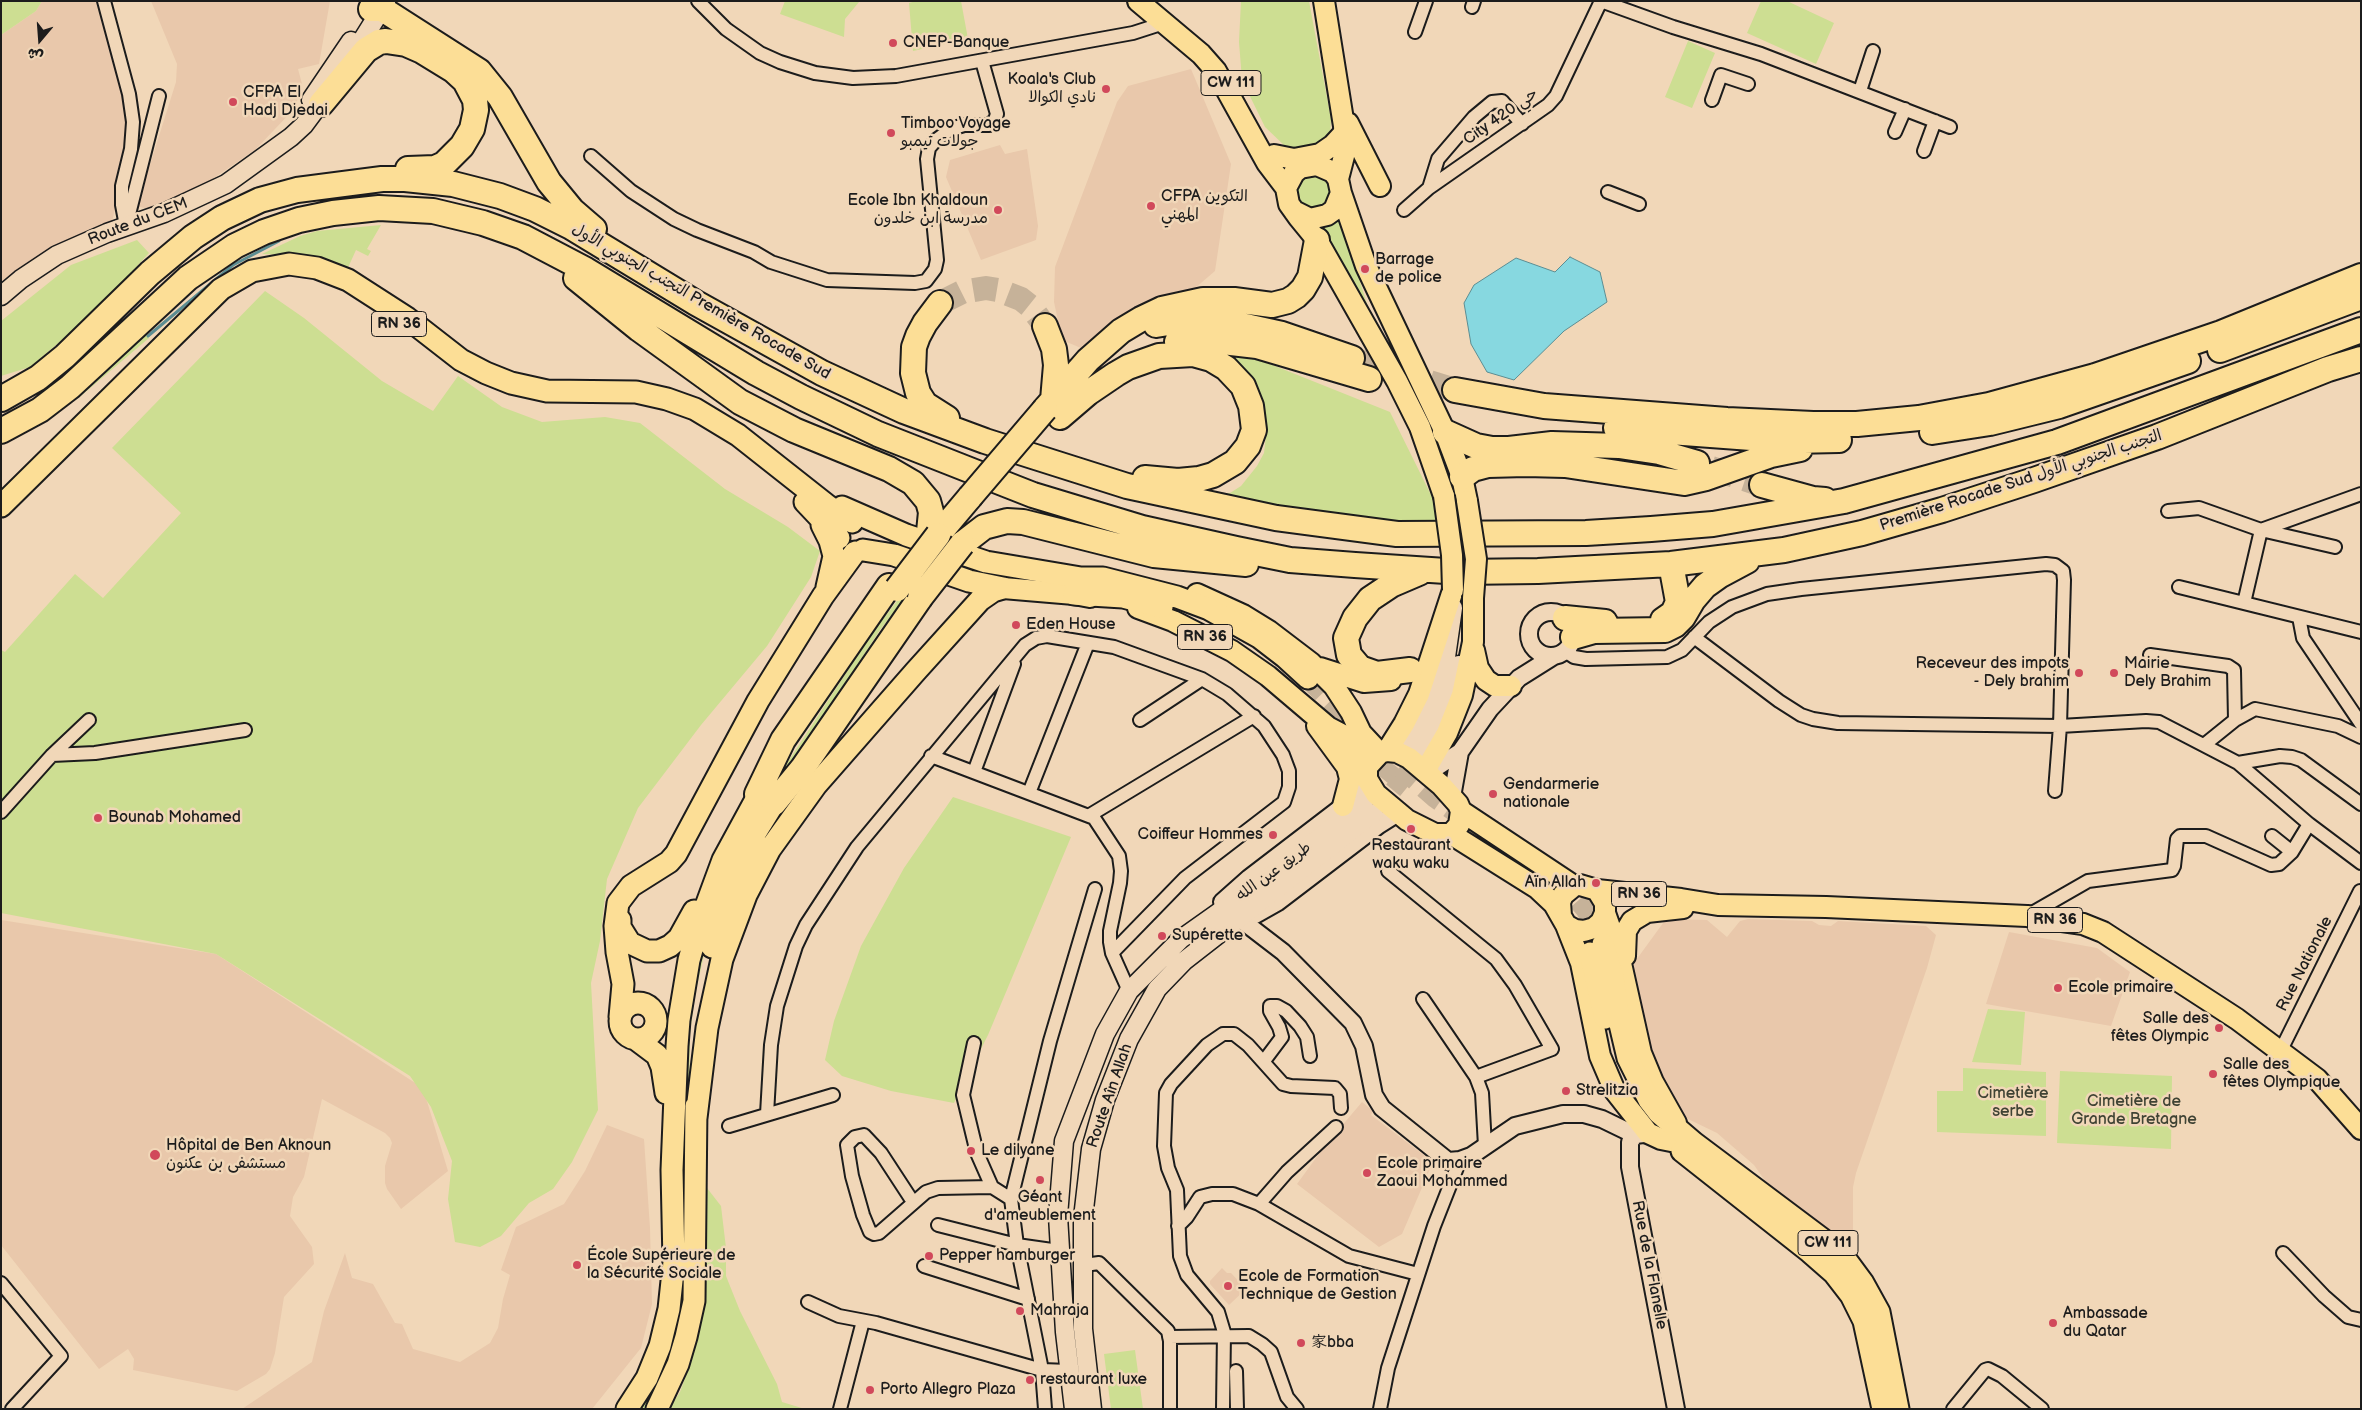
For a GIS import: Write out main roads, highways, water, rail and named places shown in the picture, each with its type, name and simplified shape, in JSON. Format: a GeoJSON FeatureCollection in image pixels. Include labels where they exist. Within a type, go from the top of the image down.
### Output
{"type":"FeatureCollection","features":[{"type":"Feature","properties":{"kind":"highway"},"geometry":{"type":"LineString","coordinates":[[297,190],[356,173],[435,168],[453,157],[472,129],[476,110],[471,90],[460,76],[380,6]]}},
{"type":"Feature","properties":{"kind":"highway"},"geometry":{"type":"LineString","coordinates":[[321,104],[358,58],[372,45],[386,41],[421,43],[471,64],[491,83],[538,165],[557,193],[572,210],[610,243],[696,303]]}},
{"type":"Feature","properties":{"kind":"highway","name":"التجنب الجنوبي الأول Première Rocade Sud"},"geometry":{"type":"LineString","coordinates":[[1,399],[38,378],[65,356],[150,273],[193,236],[260,200],[297,190],[382,179],[436,182],[476,190],[517,202],[558,220],[696,303],[860,391],[904,411],[1060,467],[1127,486],[1243,512],[1335,527],[1396,534],[1586,533],[1713,524],[1844,501]]}},
{"type":"Feature","properties":{"kind":"highway","name":"التجنب الجنوبي الأول Première Rocade Sud"},"geometry":{"type":"LineString","coordinates":[[1,431],[40,410],[70,387],[168,295],[202,267],[249,238],[275,227],[333,213],[379,208],[408,208],[458,216],[524,237],[586,270],[776,384],[858,425],[1033,495],[1142,528],[1290,560],[1426,571],[1538,571],[1671,564]]}},
{"type":"Feature","properties":{"kind":"highway"},"geometry":{"type":"LineString","coordinates":[[524,237],[639,329],[740,402],[794,430],[889,469],[913,483],[928,501],[931,512],[946,538]]}},
{"type":"Feature","properties":{"kind":"highway"},"geometry":{"type":"LineString","coordinates":[[623,894],[620,909],[620,926],[630,943],[647,951],[658,951],[670,946],[686,927],[707,882],[730,845],[834,708],[905,592],[946,538],[1053,409],[1088,360],[1121,331],[1162,309],[1212,300],[1234,300],[1272,305],[1288,301],[1307,284],[1312,270],[1316,240]]}},
{"type":"Feature","properties":{"kind":"highway","name":"RN 36"},"geometry":{"type":"LineString","coordinates":[[1,506],[221,289],[252,271],[289,264],[316,268],[348,280],[407,318],[467,363],[511,383],[547,391],[636,392],[682,404],[719,422],[738,434],[804,493],[850,541],[993,578],[1078,586]]}},
{"type":"Feature","properties":{"kind":"highway","name":"RN 36"},"geometry":{"type":"LineString","coordinates":[[1,520],[215,310],[252,283],[285,274],[302,275],[329,282],[366,301],[460,372],[492,390],[527,400],[632,404],[657,408],[702,426],[804,493]]}},
{"type":"Feature","properties":{"kind":"highway"},"geometry":{"type":"LineString","coordinates":[[2361,276],[2221,333],[2095,376],[1989,405],[1919,418],[1857,424],[1813,424],[1727,420],[1544,406],[1500,400],[1455,398],[1492,414],[1559,423],[1792,441],[1899,436],[1955,429],[2059,406],[2276,330],[2361,296]]}},
{"type":"Feature","properties":{"kind":"highway"},"geometry":{"type":"LineString","coordinates":[[940,303],[924,323],[914,347],[913,373],[918,393],[932,410],[977,434],[985,441]]}},
{"type":"Feature","properties":{"kind":"highway"},"geometry":{"type":"LineString","coordinates":[[1053,409],[1113,362],[1132,352],[1160,344],[1214,341],[1257,346],[1365,370],[1282,334],[1218,320],[1164,322],[1118,340],[1088,360]]}},
{"type":"Feature","properties":{"kind":"highway"},"geometry":{"type":"LineString","coordinates":[[1045,326],[1054,350],[1056,365],[1053,409]]}},
{"type":"Feature","properties":{"kind":"highway","name":"Première Rocade Sud التجنب الجنوبي الأول"},"geometry":{"type":"LineString","coordinates":[[1844,501],[2057,442],[2361,330]]}},
{"type":"Feature","properties":{"kind":"highway"},"geometry":{"type":"LineString","coordinates":[[1053,409],[1088,393],[1128,367],[1159,356],[1184,353],[1211,360],[1235,376],[1248,393],[1254,430],[1248,446],[1235,462],[1220,472],[1199,479],[1149,479],[1091,468],[1060,467]]}},
{"type":"Feature","properties":{"kind":"highway","name":"Première Rocade Sud التجنب الجنوبي الأول"},"geometry":{"type":"LineString","coordinates":[[1671,564],[1761,554],[1862,533],[1951,507],[2156,438],[2319,373],[2361,359]]}},
{"type":"Feature","properties":{"kind":"highway"},"geometry":{"type":"LineString","coordinates":[[1444,432],[1476,446],[1492,449],[1552,444],[1619,446],[1659,452],[1696,463]]}},
{"type":"Feature","properties":{"kind":"highway"},"geometry":{"type":"LineString","coordinates":[[1462,477],[1473,469],[1488,465],[1526,464],[1574,467],[1684,483],[1706,478],[1771,455],[1842,440]]}},
{"type":"Feature","properties":{"kind":"highway"},"geometry":{"type":"LineString","coordinates":[[1762,484],[1813,499],[1844,501]]}},
{"type":"Feature","properties":{"kind":"highway"},"geometry":{"type":"LineString","coordinates":[[804,493],[826,532],[968,581],[1003,588]]}},
{"type":"Feature","properties":{"kind":"highway"},"geometry":{"type":"LineString","coordinates":[[804,493],[892,530],[964,556],[1078,586],[1099,594],[1148,602],[1203,623],[1304,683]]}},
{"type":"Feature","properties":{"kind":"highway"},"geometry":{"type":"LineString","coordinates":[[946,538],[1007,521],[1023,522],[1154,555],[1320,570],[1355,566]]}},
{"type":"Feature","properties":{"kind":"highway"},"geometry":{"type":"LineString","coordinates":[[627,1409],[647,1378],[660,1346],[669,1309],[674,1262],[672,1170],[666,1085],[662,1067],[653,1050],[631,1038],[622,1030],[620,1017],[623,984],[615,915],[623,894],[641,879],[669,862],[676,854],[745,722],[823,596],[850,541]]}},
{"type":"Feature","properties":{"kind":"highway"},"geometry":{"type":"LineString","coordinates":[[1671,564],[1678,602],[1673,613],[1663,620],[1592,622],[1564,641],[1594,632],[1665,630],[1675,625],[1683,617],[1693,600],[1712,581],[1761,554]]}},
{"type":"Feature","properties":{"kind":"highway"},"geometry":{"type":"LineString","coordinates":[[1410,670],[1376,674],[1360,668],[1349,655],[1346,638],[1354,618],[1370,599],[1391,585],[1426,571]]}},
{"type":"Feature","properties":{"kind":"highway"},"geometry":{"type":"LineString","coordinates":[[1078,586],[1103,578],[1149,588],[1209,609],[1259,638],[1285,657],[1304,683]]}},
{"type":"Feature","properties":{"kind":"highway"},"geometry":{"type":"LineString","coordinates":[[696,1118],[707,1028],[722,959],[746,895],[770,849],[821,779],[915,672],[980,600],[993,591],[1003,588]]}},
{"type":"Feature","properties":{"kind":"highway"},"geometry":{"type":"LineString","coordinates":[[657,1409],[678,1364],[694,1301],[696,1040],[706,970],[731,886],[754,837],[766,798]]}},
{"type":"Feature","properties":{"kind":"highway"},"geometry":{"type":"LineString","coordinates":[[672,1170],[679,1020],[689,960],[709,895],[730,845]]}},
{"type":"Feature","properties":{"kind":"highway"},"geometry":{"type":"LineString","coordinates":[[617,943],[622,951],[631,986],[656,1018],[655,1029],[648,1037],[637,1040]]}},
{"type":"Feature","properties":{"kind":"highway","name":"CW 111"},"geometry":{"type":"LineString","coordinates":[[1589,949],[1613,976],[1619,1020],[1628,1058],[1649,1100],[1676,1136],[1834,1273],[1851,1295],[1864,1321],[1883,1409]]}},
{"type":"Feature","properties":{"kind":"highway"},"geometry":{"type":"LineString","coordinates":[[620,1017],[626,1007],[632,1004],[648,1006],[670,996],[689,960]]}},
{"type":"Feature","properties":{"kind":"highway","name":"CW 111"},"geometry":{"type":"LineString","coordinates":[[1676,1136],[1826,1242],[1846,1260],[1863,1283],[1879,1312],[1898,1409]]}},
{"type":"Feature","properties":{"kind":"main road"},"geometry":{"type":"LineString","coordinates":[[1138,1],[1201,54],[1216,71],[1267,164],[1290,180]]}},
{"type":"Feature","properties":{"kind":"main road","name":"CW 111"},"geometry":{"type":"LineString","coordinates":[[1158,1],[1198,35],[1212,52],[1264,143],[1290,180]]}},
{"type":"Feature","properties":{"kind":"main road"},"geometry":{"type":"LineString","coordinates":[[1294,211],[1301,216],[1319,218],[1334,210],[1345,152],[1345,132],[1341,102],[1324,1]]}},
{"type":"Feature","properties":{"kind":"main road","name":"Route du CEM"},"geometry":{"type":"LineString","coordinates":[[1,296],[50,259],[90,240],[164,213],[210,192],[276,149],[304,125],[321,104],[380,6]]}},
{"type":"Feature","properties":{"kind":"main road","name":"Route du CEM"},"geometry":{"type":"LineString","coordinates":[[276,149],[380,6]]}},
{"type":"Feature","properties":{"kind":"main road"},"geometry":{"type":"LineString","coordinates":[[1341,102],[1358,146],[1380,186]]}},
{"type":"Feature","properties":{"kind":"main road"},"geometry":{"type":"LineString","coordinates":[[1274,155],[1294,159],[1320,154],[1333,145],[1345,132]]}},
{"type":"Feature","properties":{"kind":"main road"},"geometry":{"type":"LineString","coordinates":[[1375,762],[1397,752],[1409,758],[1422,760],[1437,753],[1456,713],[1467,674],[1473,642],[1473,598],[1476,558],[1462,477],[1444,432],[1366,266],[1333,172],[1317,165],[1300,168],[1290,180],[1286,196],[1294,211],[1316,240],[1410,405],[1423,434],[1444,496],[1452,555],[1453,613],[1441,679],[1428,713],[1422,760],[1456,804],[1574,886]]}},
{"type":"Feature","properties":{"kind":"main road"},"geometry":{"type":"LineString","coordinates":[[1003,588],[1078,586]]}},
{"type":"Feature","properties":{"kind":"main road"},"geometry":{"type":"LineString","coordinates":[[1375,762],[1412,710],[1427,673],[1453,590]]}},
{"type":"Feature","properties":{"kind":"main road"},"geometry":{"type":"LineString","coordinates":[[1422,760],[1439,725],[1454,685],[1473,598]]}},
{"type":"Feature","properties":{"kind":"main road"},"geometry":{"type":"LineString","coordinates":[[1304,683],[1333,673],[1364,682],[1385,682],[1395,679],[1410,670],[1426,654],[1438,637]]}},
{"type":"Feature","properties":{"kind":"main road"},"geometry":{"type":"LineString","coordinates":[[1473,642],[1478,668],[1486,680],[1495,686],[1515,682]]}},
{"type":"Feature","properties":{"kind":"main road"},"geometry":{"type":"LineString","coordinates":[[1304,683],[1334,686],[1343,698],[1375,762],[1376,794],[1398,813],[1443,834],[1537,888],[1554,904],[1564,920],[1589,949],[1586,981],[1600,1056],[1607,1073],[1641,1134],[1661,1139],[1676,1136],[1641,1053],[1618,950],[1605,912],[1602,896],[1596,890],[1586,885],[1574,886],[1568,890],[1560,902],[1564,920],[1575,930],[1584,931],[1594,928],[1601,922],[1605,912]]}},
{"type":"Feature","properties":{"kind":"main road"},"geometry":{"type":"LineString","coordinates":[[1304,683],[1328,727],[1354,743],[1375,762]]}},
{"type":"Feature","properties":{"kind":"main road"},"geometry":{"type":"LineString","coordinates":[[1304,683],[1325,734],[1347,767],[1350,779],[1343,806]]}},
{"type":"Feature","properties":{"kind":"main road"},"geometry":{"type":"LineString","coordinates":[[1443,834],[1459,825],[1456,804]]}},
{"type":"Feature","properties":{"kind":"main road","name":"طريق عين الله"},"geometry":{"type":"LineString","coordinates":[[1181,939],[1369,807],[1240,919]]}},
{"type":"Feature","properties":{"kind":"main road"},"geometry":{"type":"LineString","coordinates":[[1443,834],[1543,905],[1555,919],[1589,949]]}},
{"type":"Feature","properties":{"kind":"main road","name":"RN 36"},"geometry":{"type":"LineString","coordinates":[[1596,890],[1718,905],[1826,907],[2027,916],[2083,924],[2104,932],[2237,1019],[2317,1079],[2361,1129]]}},
{"type":"Feature","properties":{"kind":"main road","name":"RN 36"},"geometry":{"type":"LineString","coordinates":[[1605,912],[1642,901],[1681,899]]}},
{"type":"Feature","properties":{"kind":"main road"},"geometry":{"type":"LineString","coordinates":[[1626,988],[1625,937],[1626,930],[1632,921],[1647,912],[1657,910],[1718,905]]}},
{"type":"Feature","properties":{"kind":"main road","name":"Route Aîn Allah"},"geometry":{"type":"LineString","coordinates":[[1092,1409],[1084,1329],[1083,1218],[1090,1149],[1118,1061],[1158,990],[1184,961],[1240,919]]}},
{"type":"Feature","properties":{"kind":"main road","name":"Route Aîn Allah"},"geometry":{"type":"LineString","coordinates":[[1074,1409],[1059,1251],[1058,1216],[1064,1141],[1102,1041],[1129,991],[1140,977],[1181,939]]}},
{"type":"Feature","properties":{"kind":"water"},"geometry":{"type":"Polygon","coordinates":[[[1570,257],[1600,272],[1607,302],[1564,331],[1514,380],[1487,372],[1471,344],[1464,303],[1474,285],[1516,258],[1555,272],[1570,257]]]}},
{"type":"Feature","properties":{"kind":"waterway"},"geometry":{"type":"LineString","coordinates":[[148,336],[233,265],[279,241]]}},
{"type":"Feature","properties":{"kind":"tunnel"},"geometry":{"type":"LineString","coordinates":[[940,303],[962,292],[986,288],[998,290],[1021,299],[1031,307],[1045,326]]}},
{"type":"Feature","properties":{"kind":"tunnel"},"geometry":{"type":"LineString","coordinates":[[1361,361],[1455,390]]}},
{"type":"Feature","properties":{"kind":"tunnel"},"geometry":{"type":"LineString","coordinates":[[1711,468],[1762,485]]}},
{"type":"Feature","properties":{"kind":"tunnel"},"geometry":{"type":"LineString","coordinates":[[1308,678],[1363,734],[1436,798],[1467,820]]}},
{"type":"Feature","properties":{"kind":"tunnel"},"geometry":{"type":"LineString","coordinates":[[1366,800],[1411,745]]}},
{"type":"Feature","properties":{"kind":"tunnel"},"geometry":{"type":"LineString","coordinates":[[1376,811],[1423,754]]}},
{"type":"Feature","properties":{"kind":"tunnel"},"geometry":{"type":"LineString","coordinates":[[1554,880],[1572,893],[1586,909],[1603,943]]}},
{"type":"Feature","properties":{"kind":"place","name":"CNEP-Banque"},"geometry":{"type":"Point","coordinates":[893,43]}},
{"type":"Feature","properties":{"kind":"place","name":"Koala's Club نادي الكوالا"},"geometry":{"type":"Point","coordinates":[1106,89]}},
{"type":"Feature","properties":{"kind":"place","name":"CFPA El Hadj Djedai"},"geometry":{"type":"Point","coordinates":[233,102]}},
{"type":"Feature","properties":{"kind":"place","name":"Timboo Voyage جولات تيمبو"},"geometry":{"type":"Point","coordinates":[891,133]}},
{"type":"Feature","properties":{"kind":"place","name":"CFPA التكوين المهني"},"geometry":{"type":"Point","coordinates":[1151,206]}},
{"type":"Feature","properties":{"kind":"place","name":"Ecole Ibn Khaldoun مدرسة ابن خلدون"},"geometry":{"type":"Point","coordinates":[998,210]}},
{"type":"Feature","properties":{"kind":"place","name":"Barrage de police"},"geometry":{"type":"Point","coordinates":[1365,269]}},
{"type":"Feature","properties":{"kind":"place","name":"Eden House"},"geometry":{"type":"Point","coordinates":[1016,625]}},
{"type":"Feature","properties":{"kind":"place","name":"Receveur des impots - Dely brahim"},"geometry":{"type":"Point","coordinates":[2079,673]}},
{"type":"Feature","properties":{"kind":"place","name":"Mairie Dely Brahim"},"geometry":{"type":"Point","coordinates":[2114,673]}},
{"type":"Feature","properties":{"kind":"place","name":"Gendarmerie nationale"},"geometry":{"type":"Point","coordinates":[1493,794]}},
{"type":"Feature","properties":{"kind":"place","name":"Bounab Mohamed"},"geometry":{"type":"Point","coordinates":[98,818]}},
{"type":"Feature","properties":{"kind":"place","name":"Restaurant waku waku"},"geometry":{"type":"Point","coordinates":[1411,829]}},
{"type":"Feature","properties":{"kind":"place","name":"Coiffeur Hommes"},"geometry":{"type":"Point","coordinates":[1273,835]}},
{"type":"Feature","properties":{"kind":"place","name":"Aïn Allah"},"geometry":{"type":"Point","coordinates":[1596,883]}},
{"type":"Feature","properties":{"kind":"place","name":"Supérette"},"geometry":{"type":"Point","coordinates":[1162,936]}},
{"type":"Feature","properties":{"kind":"place","name":"Ecole primaire"},"geometry":{"type":"Point","coordinates":[2058,988]}},
{"type":"Feature","properties":{"kind":"place","name":"Salle des fêtes Olympic"},"geometry":{"type":"Point","coordinates":[2219,1028]}},
{"type":"Feature","properties":{"kind":"place","name":"Salle des fêtes Olympique"},"geometry":{"type":"Point","coordinates":[2213,1074]}},
{"type":"Feature","properties":{"kind":"place","name":"Strelitzia"},"geometry":{"type":"Point","coordinates":[1566,1091]}},
{"type":"Feature","properties":{"kind":"place","name":"Le dilyane"},"geometry":{"type":"Point","coordinates":[971,1151]}},
{"type":"Feature","properties":{"kind":"place","name":"Hôpital de Ben Aknoun مستشفى بن عكنون"},"geometry":{"type":"Point","coordinates":[155,1155]}},
{"type":"Feature","properties":{"kind":"place","name":"Ecole primaire Zaoui Mohammed"},"geometry":{"type":"Point","coordinates":[1367,1173]}},
{"type":"Feature","properties":{"kind":"place","name":"Géant d'ameublement"},"geometry":{"type":"Point","coordinates":[1040,1180]}},
{"type":"Feature","properties":{"kind":"place","name":"Pepper hamburger"},"geometry":{"type":"Point","coordinates":[929,1256]}},
{"type":"Feature","properties":{"kind":"place","name":"École Supérieure de la Sécurité Sociale"},"geometry":{"type":"Point","coordinates":[577,1265]}},
{"type":"Feature","properties":{"kind":"place","name":"Ecole de Formation Technique de Gestion"},"geometry":{"type":"Point","coordinates":[1228,1286]}},
{"type":"Feature","properties":{"kind":"place","name":"Mahraja"},"geometry":{"type":"Point","coordinates":[1020,1311]}},
{"type":"Feature","properties":{"kind":"place","name":"Ambassade du Qatar"},"geometry":{"type":"Point","coordinates":[2053,1323]}},
{"type":"Feature","properties":{"kind":"place","name":"家bba"},"geometry":{"type":"Point","coordinates":[1301,1343]}},
{"type":"Feature","properties":{"kind":"place","name":"restaurant luxe"},"geometry":{"type":"Point","coordinates":[1030,1380]}},
{"type":"Feature","properties":{"kind":"place","name":"Porto Allegro Plaza"},"geometry":{"type":"Point","coordinates":[870,1390]}},
{"type":"Feature","properties":{"kind":"park label","name":"Cimetière serbe"},"geometry":{"type":"Point","coordinates":[2013,1103]}},
{"type":"Feature","properties":{"kind":"park label","name":"Cimetière de Grande Bretagne"},"geometry":{"type":"Point","coordinates":[2134,1111]}}]}
